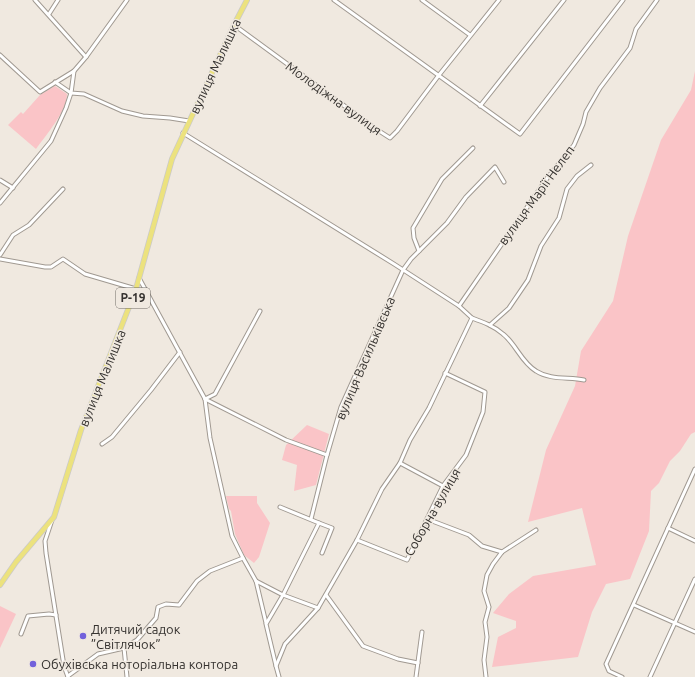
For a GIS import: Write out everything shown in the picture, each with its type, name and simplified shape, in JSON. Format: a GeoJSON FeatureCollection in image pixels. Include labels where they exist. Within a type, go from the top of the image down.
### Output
{"type":"FeatureCollection","features":[{"type":"Feature","properties":{"kind":"main road","name":"вулиця Малишка"},"geometry":{"type":"LineString","coordinates":[[0,585],[16,562],[54,517],[81,430],[136,289],[172,158],[247,0]]}},
{"type":"Feature","properties":{"kind":"street"},"geometry":{"type":"LineString","coordinates":[[35,0],[86,57]]}},
{"type":"Feature","properties":{"kind":"street"},"geometry":{"type":"LineString","coordinates":[[49,14],[58,0]]}},
{"type":"Feature","properties":{"kind":"street"},"geometry":{"type":"LineString","coordinates":[[0,55],[40,92],[74,71],[86,57],[127,0]]}},
{"type":"Feature","properties":{"kind":"street"},"geometry":{"type":"LineString","coordinates":[[334,0],[520,134],[623,0]]}},
{"type":"Feature","properties":{"kind":"street"},"geometry":{"type":"LineString","coordinates":[[422,0],[470,35]]}},
{"type":"Feature","properties":{"kind":"street"},"geometry":{"type":"LineString","coordinates":[[439,75],[499,0]]}},
{"type":"Feature","properties":{"kind":"street"},"geometry":{"type":"LineString","coordinates":[[480,106],[564,0]]}},
{"type":"Feature","properties":{"kind":"street","name":"вулиця Марії Нелеп"},"geometry":{"type":"LineString","coordinates":[[459,306],[548,177],[574,145],[583,124],[586,112],[600,88],[630,48],[636,29],[657,0]]}},
{"type":"Feature","properties":{"kind":"street","name":"Молодіжна вулиця"},"geometry":{"type":"LineString","coordinates":[[234,25],[390,138],[397,131],[439,75]]}},
{"type":"Feature","properties":{"kind":"street"},"geometry":{"type":"LineString","coordinates":[[0,203],[50,141],[66,108],[71,93],[74,71]]}},
{"type":"Feature","properties":{"kind":"street"},"geometry":{"type":"LineString","coordinates":[[55,82],[71,93],[84,94],[122,111],[143,116],[189,121]]}},
{"type":"Feature","properties":{"kind":"street"},"geometry":{"type":"LineString","coordinates":[[183,133],[394,264],[459,306],[472,318],[490,325],[503,334],[512,343],[521,357],[534,370],[545,376],[584,380]]}},
{"type":"Feature","properties":{"kind":"street"},"geometry":{"type":"LineString","coordinates":[[419,251],[414,238],[413,228],[442,179],[473,148]]}},
{"type":"Feature","properties":{"kind":"street","name":"вулиця Марії Нелеп"},"geometry":{"type":"LineString","coordinates":[[490,325],[509,308],[528,280],[541,246],[559,218],[567,189],[577,176],[591,165]]}},
{"type":"Feature","properties":{"kind":"street","name":"вулиця Васильківська"},"geometry":{"type":"LineString","coordinates":[[311,518],[341,407],[403,270],[411,259],[447,223],[466,197],[495,168],[504,182]]}},
{"type":"Feature","properties":{"kind":"street"},"geometry":{"type":"LineString","coordinates":[[0,180],[13,188]]}},
{"type":"Feature","properties":{"kind":"street"},"geometry":{"type":"LineString","coordinates":[[0,255],[13,235],[29,225],[63,189]]}},
{"type":"Feature","properties":{"kind":"street"},"geometry":{"type":"LineString","coordinates":[[0,259],[45,267],[51,266],[63,259],[85,274],[136,289]]}},
{"type":"Feature","properties":{"kind":"street"},"geometry":{"type":"LineString","coordinates":[[139,278],[205,399],[210,438],[232,536],[256,580],[279,677]]}},
{"type":"Feature","properties":{"kind":"street"},"geometry":{"type":"LineString","coordinates":[[205,399],[215,394],[260,311]]}},
{"type":"Feature","properties":{"kind":"street"},"geometry":{"type":"LineString","coordinates":[[276,666],[285,644],[318,608],[357,540],[382,489],[400,463],[410,440],[429,408],[472,318]]}},
{"type":"Feature","properties":{"kind":"street"},"geometry":{"type":"LineString","coordinates":[[102,444],[112,437],[180,352]]}},
{"type":"Feature","properties":{"kind":"street","name":"Соборна вулиця"},"geometry":{"type":"LineString","coordinates":[[357,540],[407,560],[443,486],[466,455],[483,412],[486,392],[445,373]]}},
{"type":"Feature","properties":{"kind":"street"},"geometry":{"type":"LineString","coordinates":[[205,399],[286,440],[327,455]]}},
{"type":"Feature","properties":{"kind":"street"},"geometry":{"type":"LineString","coordinates":[[400,463],[443,486]]}},
{"type":"Feature","properties":{"kind":"street"},"geometry":{"type":"LineString","coordinates":[[622,677],[614,675],[609,671],[606,664],[695,469]]}},
{"type":"Feature","properties":{"kind":"street"},"geometry":{"type":"LineString","coordinates":[[280,507],[311,518],[332,528],[322,553]]}},
{"type":"Feature","properties":{"kind":"street"},"geometry":{"type":"LineString","coordinates":[[54,517],[45,541],[64,666],[68,676],[98,654],[124,648],[137,640],[156,618],[158,607],[166,604],[179,605],[197,581],[210,571],[243,558]]}},
{"type":"Feature","properties":{"kind":"street"},"geometry":{"type":"LineString","coordinates":[[427,518],[469,535],[482,546],[502,552]]}},
{"type":"Feature","properties":{"kind":"street"},"geometry":{"type":"LineString","coordinates":[[266,624],[283,595],[319,523]]}},
{"type":"Feature","properties":{"kind":"street"},"geometry":{"type":"LineString","coordinates":[[668,528],[695,540]]}},
{"type":"Feature","properties":{"kind":"street"},"geometry":{"type":"LineString","coordinates":[[486,677],[484,660],[487,637],[485,622],[489,606],[484,591],[487,576],[493,564],[502,552],[536,530]]}},
{"type":"Feature","properties":{"kind":"street"},"geometry":{"type":"LineString","coordinates":[[256,580],[283,595],[318,608]]}},
{"type":"Feature","properties":{"kind":"street"},"geometry":{"type":"LineString","coordinates":[[650,677],[695,580]]}},
{"type":"Feature","properties":{"kind":"street"},"geometry":{"type":"LineString","coordinates":[[326,595],[363,646],[398,660],[418,663]]}},
{"type":"Feature","properties":{"kind":"street"},"geometry":{"type":"LineString","coordinates":[[634,605],[695,632]]}},
{"type":"Feature","properties":{"kind":"street"},"geometry":{"type":"LineString","coordinates":[[22,634],[28,616],[49,614],[56,615]]}},
{"type":"Feature","properties":{"kind":"street"},"geometry":{"type":"LineString","coordinates":[[416,677],[422,632]]}},
{"type":"Feature","properties":{"kind":"street"},"geometry":{"type":"LineString","coordinates":[[124,648],[127,677]]}},
{"type":"Feature","properties":{"kind":"shaded area"},"geometry":{"type":"Polygon","coordinates":[[[695,71],[695,432],[691,434],[680,451],[670,461],[659,483],[651,491],[649,531],[630,579],[606,584],[592,612],[578,657],[492,667],[498,637],[516,628],[516,621],[493,613],[509,594],[533,576],[596,565],[582,508],[528,522],[546,450],[575,386],[581,351],[613,301],[628,236],[661,140],[691,90],[695,71]]]}},
{"type":"Feature","properties":{"kind":"shaded area"},"geometry":{"type":"Polygon","coordinates":[[[55,86],[67,94],[64,108],[36,149],[8,125],[21,112],[23,114],[40,95],[55,86]]]}},
{"type":"Feature","properties":{"kind":"shaded area"},"geometry":{"type":"Polygon","coordinates":[[[307,425],[329,434],[316,485],[294,491],[297,465],[282,460],[286,445],[307,425]]]}},
{"type":"Feature","properties":{"kind":"shaded area"},"geometry":{"type":"Polygon","coordinates":[[[226,496],[257,496],[257,503],[270,523],[259,557],[254,563],[244,555],[235,534],[231,511],[229,509],[226,496]]]}},
{"type":"Feature","properties":{"kind":"shaded area"},"geometry":{"type":"Polygon","coordinates":[[[0,606],[16,614],[0,648],[0,606]]]}},
{"type":"Feature","properties":{"kind":"place","name":"Дитячий садок ”Світлячок”"},"geometry":{"type":"Point","coordinates":[83,636]}},
{"type":"Feature","properties":{"kind":"place","name":"Обухівська ноторіальна контора"},"geometry":{"type":"Point","coordinates":[33,664]}}]}
